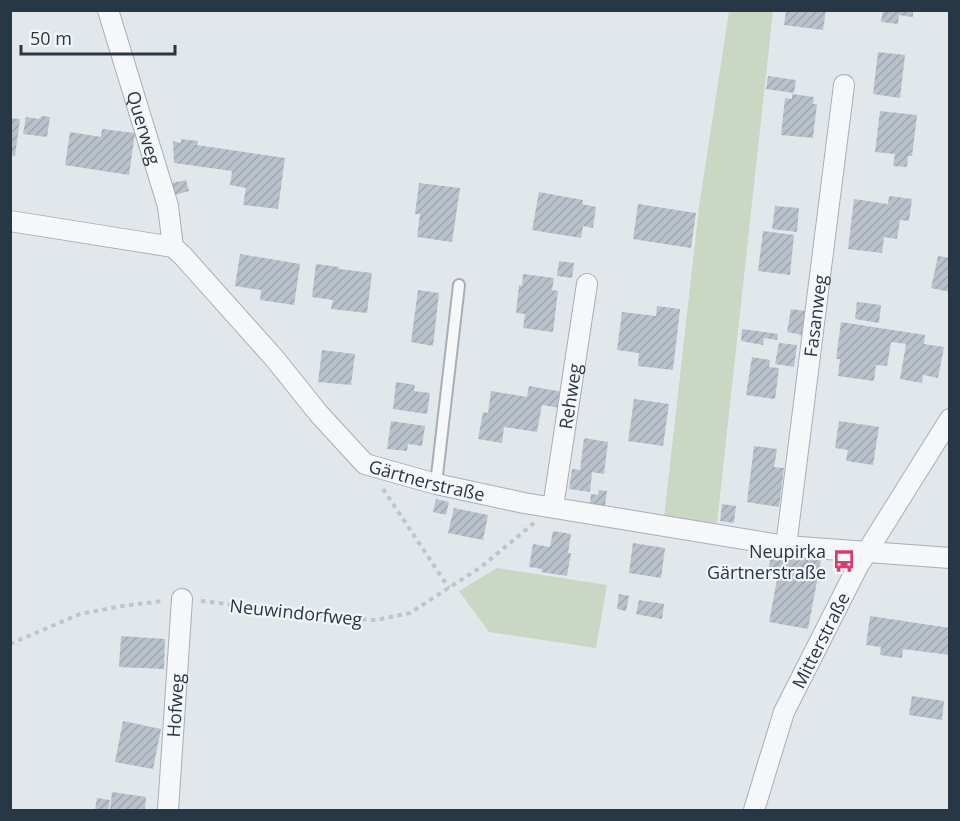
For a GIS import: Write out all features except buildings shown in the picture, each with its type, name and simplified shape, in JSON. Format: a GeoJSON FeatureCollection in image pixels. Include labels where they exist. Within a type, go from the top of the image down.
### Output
{"type":"FeatureCollection","features":[{"type":"Feature","properties":{"kind":"street","name":"Querweg"},"geometry":{"type":"LineString","coordinates":[[108,10],[168,206],[173,247]]}},
{"type":"Feature","properties":{"kind":"street","name":"Fasanweg"},"geometry":{"type":"LineString","coordinates":[[786,546],[844,85]]}},
{"type":"Feature","properties":{"kind":"street"},"geometry":{"type":"LineString","coordinates":[[10,221],[173,247]]}},
{"type":"Feature","properties":{"kind":"street","name":"Gärtnerstraße"},"geometry":{"type":"LineString","coordinates":[[173,247],[275,359],[319,414],[365,464],[436,484],[553,507],[786,546],[950,558]]}},
{"type":"Feature","properties":{"kind":"street","name":"Rehweg"},"geometry":{"type":"LineString","coordinates":[[553,507],[587,284]]}},
{"type":"Feature","properties":{"kind":"street","name":"Mitterstraße"},"geometry":{"type":"LineString","coordinates":[[754,810],[784,712],[866,552],[950,419]]}},
{"type":"Feature","properties":{"kind":"street","name":"Hofweg"},"geometry":{"type":"LineString","coordinates":[[168,810],[182,599]]}},
{"type":"Feature","properties":{"kind":"lane"},"geometry":{"type":"LineString","coordinates":[[436,484],[459,285]]}},
{"type":"Feature","properties":{"kind":"path"},"geometry":{"type":"LineString","coordinates":[[365,464],[449,588]]}},
{"type":"Feature","properties":{"kind":"path","name":"Neuwindorfweg"},"geometry":{"type":"LineString","coordinates":[[10,644],[80,614],[122,606],[182,599],[354,619],[376,620],[410,613],[481,567],[553,507]]}},
{"type":"Feature","properties":{"kind":"green space"},"geometry":{"type":"Polygon","coordinates":[[[729,11],[773,11],[717,523],[664,518],[699,207],[729,11]]]}},
{"type":"Feature","properties":{"kind":"green space"},"geometry":{"type":"Polygon","coordinates":[[[497,568],[607,585],[596,648],[489,632],[459,591],[497,568]]]}},
{"type":"Feature","properties":{"kind":"place","name":"Neupirka Gärtnerstraße"},"geometry":{"type":"Point","coordinates":[844,561]}}]}
